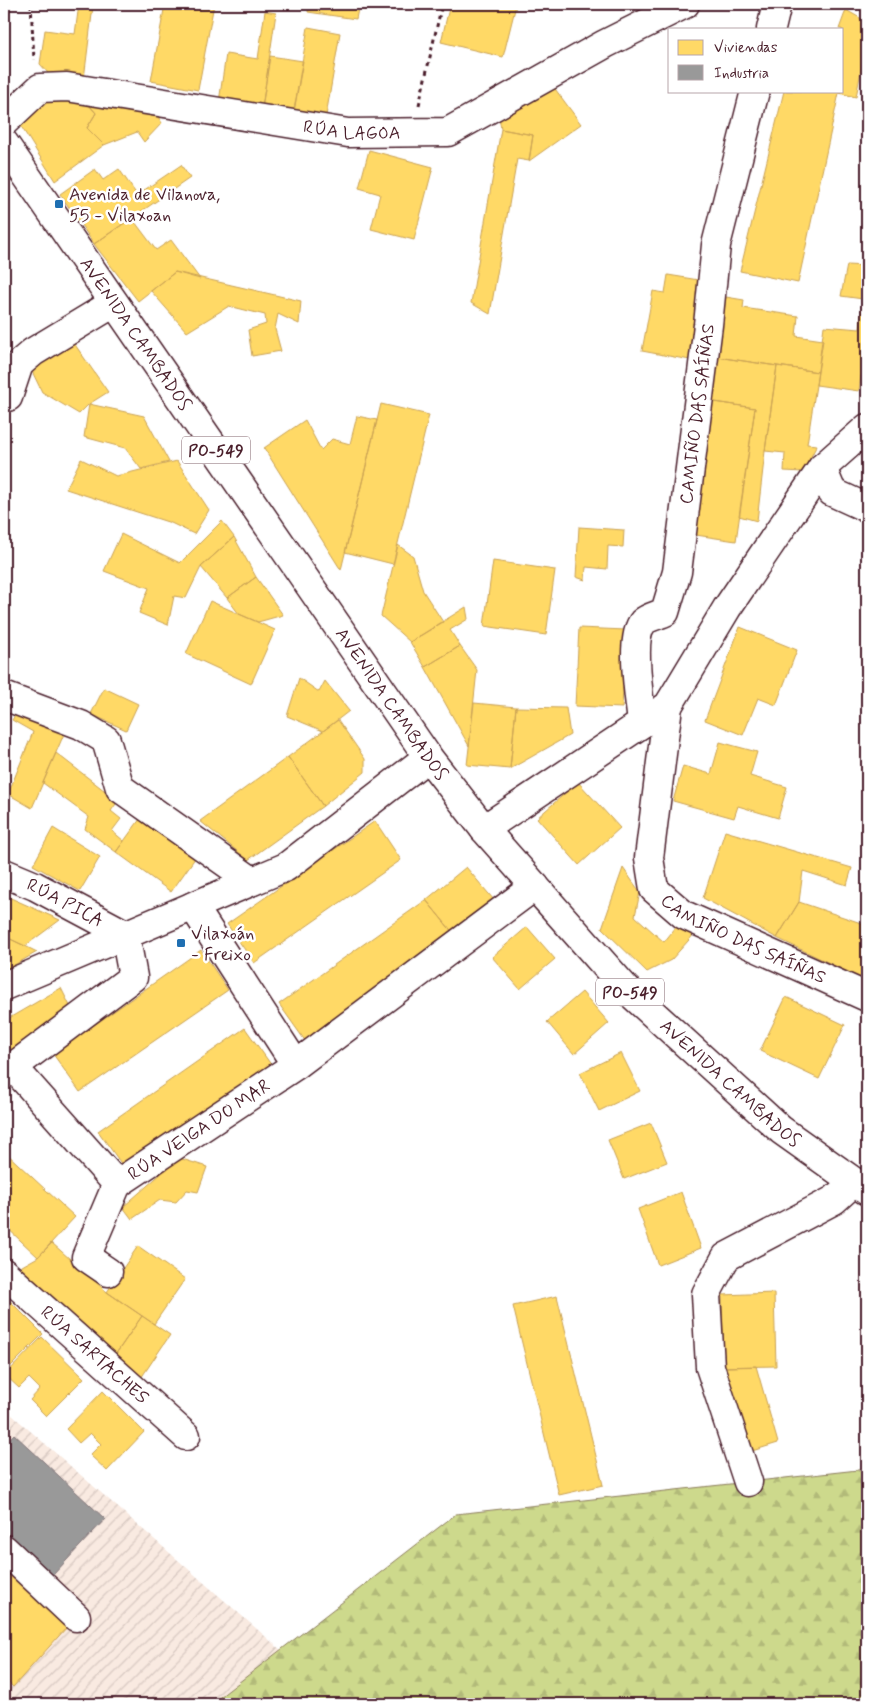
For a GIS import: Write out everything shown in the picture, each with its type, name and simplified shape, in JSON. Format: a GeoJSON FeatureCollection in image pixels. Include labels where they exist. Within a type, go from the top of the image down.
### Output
{"type":"FeatureCollection","features":[{"type":"Feature","properties":{"kind":"street","name":"RÚA LAGOA"},"geometry":{"type":"LineString","coordinates":[[40,88],[67,87],[348,133],[448,132],[605,44],[685,4]]}},
{"type":"Feature","properties":{"kind":"street"},"geometry":{"type":"LineString","coordinates":[[771,28],[777,4]]}},
{"type":"Feature","properties":{"kind":"street"},"geometry":{"type":"LineString","coordinates":[[4,122],[40,88]]}},
{"type":"Feature","properties":{"kind":"street","name":"CAMIÑO DAS SAÍÑAS"},"geometry":{"type":"LineString","coordinates":[[642,723],[636,668],[637,634],[644,621],[665,612],[677,572],[708,325],[716,245],[755,92]]}},
{"type":"Feature","properties":{"kind":"street","name":"AVENIDA CAMBADOS"},"geometry":{"type":"LineString","coordinates":[[4,143],[428,757],[484,829],[626,989],[781,1130],[861,1186]]}},
{"type":"Feature","properties":{"kind":"street"},"geometry":{"type":"LineString","coordinates":[[8,397],[19,364],[33,352],[114,302]]}},
{"type":"Feature","properties":{"kind":"street","name":"CAMIÑO DAS SAÍÑAS"},"geometry":{"type":"LineString","coordinates":[[867,428],[822,468],[727,608],[668,706],[649,858],[654,889],[684,915],[867,997]]}},
{"type":"Feature","properties":{"kind":"street"},"geometry":{"type":"LineString","coordinates":[[822,468],[832,492],[867,508]]}},
{"type":"Feature","properties":{"kind":"street"},"geometry":{"type":"LineString","coordinates":[[4,696],[81,725],[106,740],[120,788],[252,881]]}},
{"type":"Feature","properties":{"kind":"street","name":"CAMIÑO DAS SAÍÑAS"},"geometry":{"type":"LineString","coordinates":[[484,829],[668,706]]}},
{"type":"Feature","properties":{"kind":"street"},"geometry":{"type":"LineString","coordinates":[[4,986],[286,867],[428,757]]}},
{"type":"Feature","properties":{"kind":"street","name":"RÚA PICA"},"geometry":{"type":"LineString","coordinates":[[4,873],[35,886],[125,934]]}},
{"type":"Feature","properties":{"kind":"street","name":"RÚA VEIGA DO MAR"},"geometry":{"type":"LineString","coordinates":[[125,934],[133,977],[13,1067],[117,1184],[296,1065],[535,886]]}},
{"type":"Feature","properties":{"kind":"street"},"geometry":{"type":"LineString","coordinates":[[193,906],[296,1065]]}},
{"type":"Feature","properties":{"kind":"street"},"geometry":{"type":"LineString","coordinates":[[108,1272],[86,1257],[117,1184]]}},
{"type":"Feature","properties":{"kind":"street"},"geometry":{"type":"LineString","coordinates":[[748,1482],[710,1367],[706,1294],[726,1257],[861,1186]]}},
{"type":"Feature","properties":{"kind":"street","name":"RÚA SARTACHES"},"geometry":{"type":"LineString","coordinates":[[4,1273],[186,1436]]}},
{"type":"Feature","properties":{"kind":"street"},"geometry":{"type":"LineString","coordinates":[[4,1549],[76,1617]]}},
{"type":"Feature","properties":{"kind":"path"},"geometry":{"type":"LineString","coordinates":[[32,4],[35,64],[40,88]]}},
{"type":"Feature","properties":{"kind":"path"},"geometry":{"type":"LineString","coordinates":[[414,132],[442,4]]}},
{"type":"Feature","properties":{"kind":"shaded area"},"geometry":{"type":"Polygon","coordinates":[[[4,1408],[281,1650],[211,1704],[4,1704],[4,1408]]]}},
{"type":"Feature","properties":{"kind":"green space"},"geometry":{"type":"Polygon","coordinates":[[[867,1469],[867,1704],[211,1704],[456,1514],[867,1469]]]}},
{"type":"Feature","properties":{"kind":"building: Viviendas"},"geometry":{"type":"Polygon","coordinates":[[[79,4],[93,6],[84,79],[49,74],[40,64],[45,30],[75,34],[79,4]]]}},
{"type":"Feature","properties":{"kind":"building: Viviendas"},"geometry":{"type":"Polygon","coordinates":[[[165,4],[214,4],[198,90],[151,81],[165,4]]]}},
{"type":"Feature","properties":{"kind":"building: Viviendas"},"geometry":{"type":"Polygon","coordinates":[[[309,4],[359,4],[356,19],[308,12],[309,4]]]}},
{"type":"Feature","properties":{"kind":"building: Viviendas"},"geometry":{"type":"Polygon","coordinates":[[[450,4],[516,5],[503,57],[441,42],[450,4]]]}},
{"type":"Feature","properties":{"kind":"building: Viviendas"},"geometry":{"type":"Polygon","coordinates":[[[846,10],[867,22],[867,39],[856,97],[839,93],[798,283],[740,271],[784,92],[844,92],[844,28],[839,28],[846,10]]]}},
{"type":"Feature","properties":{"kind":"building: Viviendas"},"geometry":{"type":"Polygon","coordinates":[[[265,11],[276,13],[262,108],[219,102],[226,54],[258,59],[265,11]]]}},
{"type":"Feature","properties":{"kind":"building: Viviendas"},"geometry":{"type":"Polygon","coordinates":[[[308,27],[340,33],[326,116],[294,111],[308,27]]]}},
{"type":"Feature","properties":{"kind":"building: Viviendas"},"geometry":{"type":"Polygon","coordinates":[[[270,56],[303,61],[294,111],[262,108],[270,56]]]}},
{"type":"Feature","properties":{"kind":"building: Viviendas"},"geometry":{"type":"Polygon","coordinates":[[[550,82],[581,124],[529,161],[533,135],[501,129],[499,116],[550,82]]]}},
{"type":"Feature","properties":{"kind":"building: Viviendas"},"geometry":{"type":"Polygon","coordinates":[[[46,98],[89,105],[96,113],[87,128],[104,145],[55,181],[19,123],[46,98]]]}},
{"type":"Feature","properties":{"kind":"building: Viviendas"},"geometry":{"type":"Polygon","coordinates":[[[89,105],[155,112],[162,123],[144,142],[137,132],[104,145],[87,128],[96,113],[89,105]]]}},
{"type":"Feature","properties":{"kind":"building: Viviendas"},"geometry":{"type":"Polygon","coordinates":[[[501,129],[533,135],[529,161],[517,159],[490,314],[471,303],[501,129]]]}},
{"type":"Feature","properties":{"kind":"building: Viviendas"},"geometry":{"type":"Polygon","coordinates":[[[369,150],[433,167],[414,240],[371,229],[380,194],[359,188],[369,150]]]}},
{"type":"Feature","properties":{"kind":"building: Viviendas"},"geometry":{"type":"Polygon","coordinates":[[[181,165],[190,178],[94,244],[60,194],[95,169],[103,180],[119,169],[137,195],[181,165]]]}},
{"type":"Feature","properties":{"kind":"building: Viviendas"},"geometry":{"type":"Polygon","coordinates":[[[132,218],[156,250],[171,240],[200,279],[175,272],[138,301],[94,244],[132,218]]]}},
{"type":"Feature","properties":{"kind":"building: Viviendas"},"geometry":{"type":"Polygon","coordinates":[[[847,265],[867,266],[867,377],[861,376],[859,391],[816,385],[824,326],[860,329],[863,299],[841,296],[847,265]]]}},
{"type":"Feature","properties":{"kind":"building: Viviendas"},"geometry":{"type":"Polygon","coordinates":[[[175,272],[301,301],[299,324],[278,314],[275,329],[281,351],[252,356],[248,330],[266,324],[265,315],[229,306],[187,332],[151,291],[175,272]]]}},
{"type":"Feature","properties":{"kind":"building: Viviendas"},"geometry":{"type":"Polygon","coordinates":[[[668,275],[705,281],[690,360],[642,351],[653,291],[665,293],[668,275]]]}},
{"type":"Feature","properties":{"kind":"building: Viviendas"},"geometry":{"type":"Polygon","coordinates":[[[726,297],[744,300],[743,308],[798,316],[796,336],[823,340],[818,372],[717,357],[726,297]]]}},
{"type":"Feature","properties":{"kind":"building: Viviendas"},"geometry":{"type":"Polygon","coordinates":[[[71,339],[108,392],[89,404],[79,414],[42,392],[28,363],[71,339]]]}},
{"type":"Feature","properties":{"kind":"building: Viviendas"},"geometry":{"type":"Polygon","coordinates":[[[717,357],[777,366],[757,521],[739,516],[755,408],[708,401],[717,357]]]}},
{"type":"Feature","properties":{"kind":"building: Viviendas"},"geometry":{"type":"Polygon","coordinates":[[[777,366],[818,372],[807,444],[817,445],[803,472],[784,471],[785,453],[765,451],[777,366]]]}},
{"type":"Feature","properties":{"kind":"building: Viviendas"},"geometry":{"type":"Polygon","coordinates":[[[708,401],[755,408],[736,541],[689,534],[708,401]]]}},
{"type":"Feature","properties":{"kind":"building: Viviendas"},"geometry":{"type":"Polygon","coordinates":[[[89,404],[144,416],[169,462],[141,469],[125,448],[84,437],[89,404]]]}},
{"type":"Feature","properties":{"kind":"building: Viviendas"},"geometry":{"type":"Polygon","coordinates":[[[381,404],[429,415],[393,564],[345,552],[381,404]]]}},
{"type":"Feature","properties":{"kind":"building: Viviendas"},"geometry":{"type":"Polygon","coordinates":[[[357,416],[377,420],[341,570],[264,448],[305,420],[321,450],[332,439],[350,444],[357,416]]]}},
{"type":"Feature","properties":{"kind":"building: Viviendas"},"geometry":{"type":"Polygon","coordinates":[[[81,459],[116,476],[177,461],[209,510],[194,534],[171,523],[66,489],[81,459]]]}},
{"type":"Feature","properties":{"kind":"building: Viviendas"},"geometry":{"type":"Polygon","coordinates":[[[222,521],[234,537],[201,567],[186,598],[174,596],[168,625],[139,613],[149,588],[104,571],[121,534],[180,563],[222,521]]]}},
{"type":"Feature","properties":{"kind":"building: Viviendas"},"geometry":{"type":"Polygon","coordinates":[[[579,527],[624,530],[623,547],[608,546],[607,569],[586,567],[585,580],[576,577],[579,527]]]}},
{"type":"Feature","properties":{"kind":"building: Viviendas"},"geometry":{"type":"Polygon","coordinates":[[[234,537],[256,577],[227,598],[201,567],[234,537]]]}},
{"type":"Feature","properties":{"kind":"building: Viviendas"},"geometry":{"type":"Polygon","coordinates":[[[398,545],[413,556],[423,591],[443,622],[410,642],[381,616],[398,545]]]}},
{"type":"Feature","properties":{"kind":"building: Viviendas"},"geometry":{"type":"Polygon","coordinates":[[[493,561],[555,570],[546,635],[484,626],[493,561]]]}},
{"type":"Feature","properties":{"kind":"building: Viviendas"},"geometry":{"type":"Polygon","coordinates":[[[256,577],[283,615],[258,622],[239,614],[227,598],[256,577]]]}},
{"type":"Feature","properties":{"kind":"building: Viviendas"},"geometry":{"type":"Polygon","coordinates":[[[210,601],[275,630],[251,684],[186,654],[210,601]]]}},
{"type":"Feature","properties":{"kind":"building: Viviendas"},"geometry":{"type":"Polygon","coordinates":[[[466,607],[468,619],[450,630],[460,646],[425,667],[410,642],[466,607]]]}},
{"type":"Feature","properties":{"kind":"building: Viviendas"},"geometry":{"type":"Polygon","coordinates":[[[740,627],[797,650],[776,705],[758,698],[743,735],[705,720],[740,627]]]}},
{"type":"Feature","properties":{"kind":"building: Viviendas"},"geometry":{"type":"Polygon","coordinates":[[[579,628],[626,630],[622,708],[575,706],[579,628]]]}},
{"type":"Feature","properties":{"kind":"building: Viviendas"},"geometry":{"type":"Polygon","coordinates":[[[460,646],[477,670],[469,746],[425,667],[460,646]]]}},
{"type":"Feature","properties":{"kind":"building: Viviendas"},"geometry":{"type":"Polygon","coordinates":[[[299,678],[319,692],[325,681],[349,711],[323,731],[287,716],[299,678]]]}},
{"type":"Feature","properties":{"kind":"building: Viviendas"},"geometry":{"type":"Polygon","coordinates":[[[104,688],[138,704],[126,730],[91,714],[104,688]]]}},
{"type":"Feature","properties":{"kind":"building: Viviendas"},"geometry":{"type":"Polygon","coordinates":[[[474,703],[516,707],[510,769],[467,765],[474,703]]]}},
{"type":"Feature","properties":{"kind":"building: Viviendas"},"geometry":{"type":"Polygon","coordinates":[[[516,707],[566,708],[570,735],[510,769],[516,707]]]}},
{"type":"Feature","properties":{"kind":"building: Viviendas"},"geometry":{"type":"Polygon","coordinates":[[[17,712],[55,725],[64,734],[32,808],[8,794],[33,732],[12,720],[17,712]]]}},
{"type":"Feature","properties":{"kind":"building: Viviendas"},"geometry":{"type":"Polygon","coordinates":[[[338,720],[365,759],[365,772],[323,806],[288,757],[338,720]]]}},
{"type":"Feature","properties":{"kind":"building: Viviendas"},"geometry":{"type":"Polygon","coordinates":[[[720,742],[757,752],[750,776],[787,787],[778,818],[738,806],[734,818],[673,801],[683,766],[711,774],[720,742]]]}},
{"type":"Feature","properties":{"kind":"building: Viviendas"},"geometry":{"type":"Polygon","coordinates":[[[56,753],[118,801],[111,811],[121,819],[112,831],[124,841],[116,852],[85,829],[89,817],[43,783],[56,753]]]}},
{"type":"Feature","properties":{"kind":"building: Viviendas"},"geometry":{"type":"Polygon","coordinates":[[[288,757],[323,806],[248,860],[200,821],[288,757]]]}},
{"type":"Feature","properties":{"kind":"building: Viviendas"},"geometry":{"type":"Polygon","coordinates":[[[578,782],[620,828],[579,865],[537,818],[578,782]]]}},
{"type":"Feature","properties":{"kind":"building: Viviendas"},"geometry":{"type":"Polygon","coordinates":[[[143,815],[198,854],[171,892],[116,852],[143,815]]]}},
{"type":"Feature","properties":{"kind":"building: Viviendas"},"geometry":{"type":"Polygon","coordinates":[[[375,821],[401,860],[254,963],[227,924],[375,821]]]}},
{"type":"Feature","properties":{"kind":"building: Viviendas"},"geometry":{"type":"Polygon","coordinates":[[[53,828],[100,857],[80,891],[33,865],[53,828]]]}},
{"type":"Feature","properties":{"kind":"building: Viviendas"},"geometry":{"type":"Polygon","coordinates":[[[725,831],[852,868],[847,885],[803,871],[799,902],[777,938],[703,898],[725,831]]]}},
{"type":"Feature","properties":{"kind":"building: Viviendas"},"geometry":{"type":"Polygon","coordinates":[[[466,867],[494,900],[454,934],[426,900],[466,867]]]}},
{"type":"Feature","properties":{"kind":"building: Viviendas"},"geometry":{"type":"Polygon","coordinates":[[[623,868],[640,892],[635,916],[664,942],[680,922],[697,931],[671,960],[647,972],[602,928],[623,868]]]}},
{"type":"Feature","properties":{"kind":"building: Viviendas"},"geometry":{"type":"Polygon","coordinates":[[[4,895],[60,920],[25,946],[4,936],[4,895]]]}},
{"type":"Feature","properties":{"kind":"building: Viviendas"},"geometry":{"type":"Polygon","coordinates":[[[426,900],[454,934],[306,1042],[279,1004],[426,900]]]}},
{"type":"Feature","properties":{"kind":"building: Viviendas"},"geometry":{"type":"Polygon","coordinates":[[[799,902],[867,925],[867,981],[777,938],[799,902]]]}},
{"type":"Feature","properties":{"kind":"building: Viviendas"},"geometry":{"type":"Polygon","coordinates":[[[527,927],[555,959],[520,989],[492,957],[527,927]]]}},
{"type":"Feature","properties":{"kind":"building: Viviendas"},"geometry":{"type":"Polygon","coordinates":[[[4,936],[25,946],[37,952],[4,971],[4,936]]]}},
{"type":"Feature","properties":{"kind":"building: Viviendas"},"geometry":{"type":"Polygon","coordinates":[[[201,950],[228,990],[80,1092],[53,1054],[201,950]]]}},
{"type":"Feature","properties":{"kind":"building: Viviendas"},"geometry":{"type":"Polygon","coordinates":[[[61,988],[71,1008],[12,1052],[4,1037],[4,1021],[61,988]]]}},
{"type":"Feature","properties":{"kind":"building: Viviendas"},"geometry":{"type":"Polygon","coordinates":[[[582,992],[609,1023],[574,1054],[547,1022],[582,992]]]}},
{"type":"Feature","properties":{"kind":"building: Viviendas"},"geometry":{"type":"Polygon","coordinates":[[[786,997],[845,1025],[819,1079],[760,1051],[786,997]]]}},
{"type":"Feature","properties":{"kind":"building: Viviendas"},"geometry":{"type":"Polygon","coordinates":[[[245,1028],[272,1066],[125,1169],[98,1131],[245,1028]]]}},
{"type":"Feature","properties":{"kind":"building: Viviendas"},"geometry":{"type":"Polygon","coordinates":[[[4,1037],[12,1052],[4,1056],[4,1037]]]}},
{"type":"Feature","properties":{"kind":"building: Viviendas"},"geometry":{"type":"Polygon","coordinates":[[[621,1053],[640,1091],[599,1111],[580,1073],[621,1053]]]}},
{"type":"Feature","properties":{"kind":"building: Viviendas"},"geometry":{"type":"Polygon","coordinates":[[[651,1123],[667,1162],[624,1179],[608,1140],[651,1123]]]}},
{"type":"Feature","properties":{"kind":"building: Viviendas"},"geometry":{"type":"Polygon","coordinates":[[[4,1151],[75,1217],[38,1257],[4,1225],[4,1151]]]}},
{"type":"Feature","properties":{"kind":"building: Viviendas"},"geometry":{"type":"Polygon","coordinates":[[[179,1158],[207,1167],[198,1192],[187,1190],[176,1202],[160,1200],[132,1219],[123,1207],[179,1158]]]}},
{"type":"Feature","properties":{"kind":"building: Viviendas"},"geometry":{"type":"Polygon","coordinates":[[[681,1192],[701,1248],[658,1265],[638,1209],[681,1192]]]}},
{"type":"Feature","properties":{"kind":"building: Viviendas"},"geometry":{"type":"Polygon","coordinates":[[[52,1243],[107,1292],[142,1316],[113,1358],[15,1270],[38,1257],[52,1243]]]}},
{"type":"Feature","properties":{"kind":"building: Viviendas"},"geometry":{"type":"Polygon","coordinates":[[[138,1246],[185,1279],[154,1324],[107,1292],[138,1246]]]}},
{"type":"Feature","properties":{"kind":"building: Viviendas"},"geometry":{"type":"Polygon","coordinates":[[[774,1293],[776,1366],[724,1367],[722,1295],[774,1293]]]}},
{"type":"Feature","properties":{"kind":"building: Viviendas"},"geometry":{"type":"Polygon","coordinates":[[[4,1295],[43,1334],[5,1372],[4,1371],[4,1295]]]}},
{"type":"Feature","properties":{"kind":"building: Viviendas"},"geometry":{"type":"Polygon","coordinates":[[[557,1296],[603,1485],[559,1495],[513,1306],[557,1296]]]}},
{"type":"Feature","properties":{"kind":"building: Viviendas"},"geometry":{"type":"Polygon","coordinates":[[[142,1316],[170,1335],[141,1378],[113,1358],[142,1316]]]}},
{"type":"Feature","properties":{"kind":"building: Viviendas"},"geometry":{"type":"Polygon","coordinates":[[[42,1337],[84,1378],[46,1416],[30,1400],[40,1389],[29,1378],[19,1388],[5,1375],[42,1337]]]}},
{"type":"Feature","properties":{"kind":"building: Viviendas"},"geometry":{"type":"Polygon","coordinates":[[[756,1366],[778,1443],[752,1451],[724,1367],[756,1366]]]}},
{"type":"Feature","properties":{"kind":"building: Viviendas"},"geometry":{"type":"Polygon","coordinates":[[[103,1391],[144,1432],[107,1471],[90,1455],[101,1444],[90,1433],[79,1443],[66,1429],[103,1391]]]}},
{"type":"Feature","properties":{"kind":"building: Viviendas"},"geometry":{"type":"Polygon","coordinates":[[[4,1552],[76,1617],[13,1687],[4,1678],[4,1552]]]}},
{"type":"Feature","properties":{"kind":"building: Industria"},"geometry":{"type":"Polygon","coordinates":[[[14,1434],[105,1519],[53,1575],[4,1529],[4,1445],[14,1434]]]}},
{"type":"Feature","properties":{"kind":"place","name":"Avenida de Vilanova, 55 - Vilaxoan"},"geometry":{"type":"Point","coordinates":[59,204]}},
{"type":"Feature","properties":{"kind":"place","name":"Vilaxoán - Freixo"},"geometry":{"type":"Point","coordinates":[181,943]}}]}
